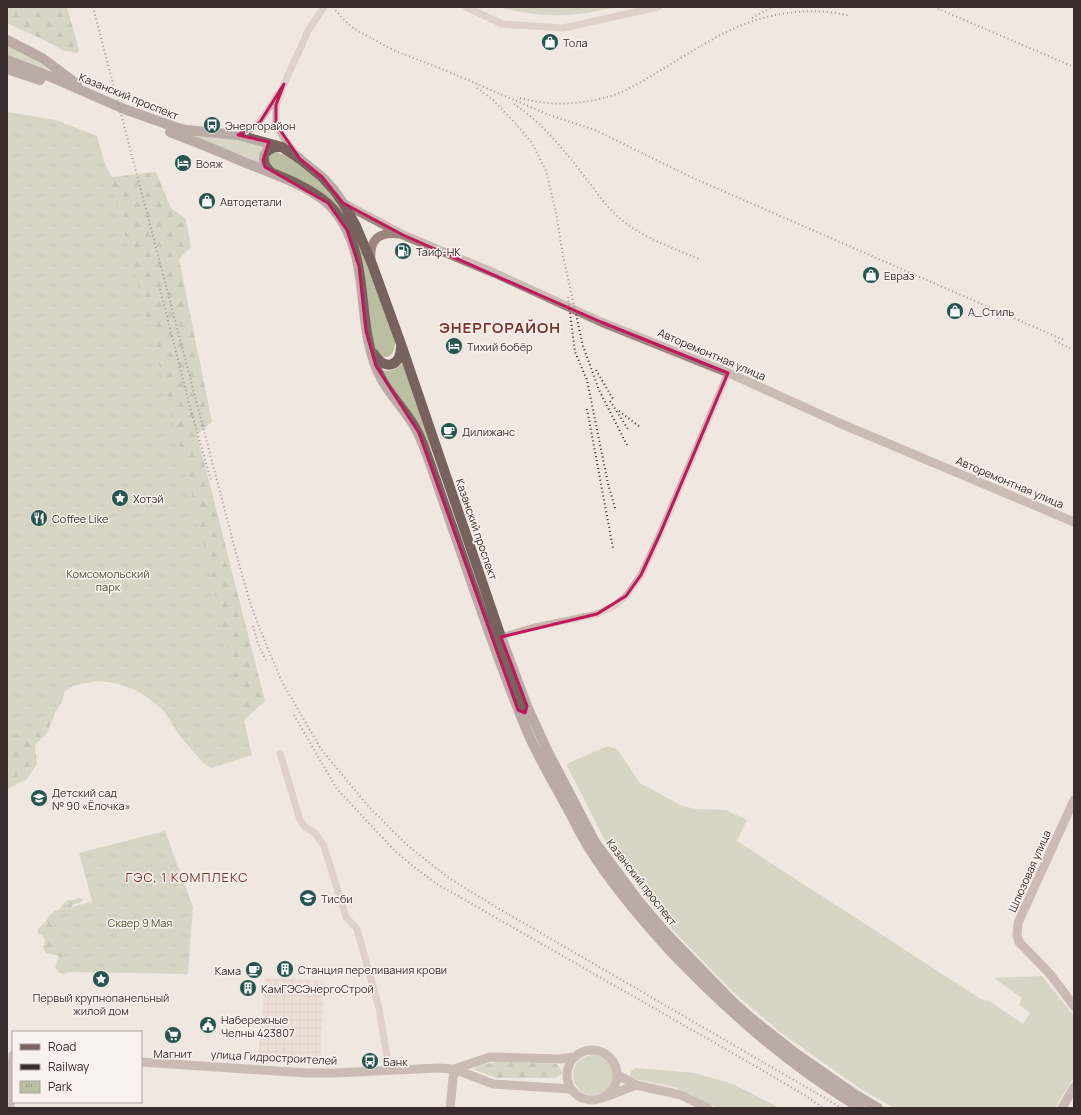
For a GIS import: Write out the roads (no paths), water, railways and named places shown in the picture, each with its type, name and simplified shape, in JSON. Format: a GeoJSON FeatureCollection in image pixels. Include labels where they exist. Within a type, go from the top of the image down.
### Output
{"type":"FeatureCollection","features":[{"type":"Feature","properties":{"kind":"main road"},"geometry":{"type":"LineString","coordinates":[[7,40],[42,58],[90,94]]}},
{"type":"Feature","properties":{"kind":"main road","name":"Казанский проспект"},"geometry":{"type":"LineString","coordinates":[[7,60],[124,109],[175,127],[186,130],[238,135],[282,147],[322,177],[334,190],[344,203],[355,224],[372,264],[401,344],[501,637],[523,708]]}},
{"type":"Feature","properties":{"kind":"main road","name":"Казанский проспект"},"geometry":{"type":"LineString","coordinates":[[7,69],[49,83],[144,123],[272,173],[311,192],[328,203],[336,212],[354,246],[359,266],[366,331],[381,379],[418,433],[532,731],[538,755],[588,846],[631,906],[701,983],[746,1026],[789,1060],[860,1108]]}},
{"type":"Feature","properties":{"kind":"main road"},"geometry":{"type":"LineString","coordinates":[[272,173],[265,167],[263,160],[264,156],[271,148],[282,147]]}},
{"type":"Feature","properties":{"kind":"main road"},"geometry":{"type":"LineString","coordinates":[[371,349],[378,361],[392,365],[397,361],[400,355],[401,344]]}},
{"type":"Feature","properties":{"kind":"main road","name":"Казанский проспект"},"geometry":{"type":"LineString","coordinates":[[532,731],[595,842],[638,900],[667,934],[707,977],[752,1019],[794,1052],[878,1108]]}},
{"type":"Feature","properties":{"kind":"street"},"geometry":{"type":"LineString","coordinates":[[300,159],[283,137],[276,124],[276,105],[309,30],[324,7]]}},
{"type":"Feature","properties":{"kind":"street"},"geometry":{"type":"LineString","coordinates":[[466,7],[502,24],[563,28],[658,7]]}},
{"type":"Feature","properties":{"kind":"street"},"geometry":{"type":"LineString","coordinates":[[238,135],[245,134],[260,122],[284,84]]}},
{"type":"Feature","properties":{"kind":"street","name":"Авторемонтная улица"},"geometry":{"type":"LineString","coordinates":[[344,203],[403,235],[494,273],[601,322],[728,373],[837,422],[1074,522]]}},
{"type":"Feature","properties":{"kind":"street"},"geometry":{"type":"LineString","coordinates":[[372,264],[370,250],[378,237],[383,234],[392,233],[403,235]]}},
{"type":"Feature","properties":{"kind":"street"},"geometry":{"type":"LineString","coordinates":[[501,637],[531,628],[597,614],[614,606],[626,596],[641,575],[660,534],[728,373]]}},
{"type":"Feature","properties":{"kind":"street"},"geometry":{"type":"LineString","coordinates":[[280,753],[300,820],[305,827],[314,833],[324,846],[346,917],[357,929],[379,1008],[389,1070]]}},
{"type":"Feature","properties":{"kind":"street","name":"Шлюзовая улица"},"geometry":{"type":"LineString","coordinates":[[1074,800],[1018,923],[1017,929],[1019,942],[1050,974],[1074,1006]]}},
{"type":"Feature","properties":{"kind":"street"},"geometry":{"type":"LineString","coordinates":[[454,1070],[490,1057],[560,1059],[574,1057],[587,1050],[601,1052],[613,1061],[618,1075],[614,1088],[609,1095],[601,1099]]}},
{"type":"Feature","properties":{"kind":"street"},"geometry":{"type":"LineString","coordinates":[[574,1057],[568,1068],[567,1074],[571,1089],[579,1097],[594,1101],[636,1085]]}},
{"type":"Feature","properties":{"kind":"street","name":"улица Гидростроителей"},"geometry":{"type":"LineString","coordinates":[[142,1062],[307,1073],[438,1068],[454,1070]]}},
{"type":"Feature","properties":{"kind":"street"},"geometry":{"type":"LineString","coordinates":[[454,1070],[492,1084],[571,1089]]}},
{"type":"Feature","properties":{"kind":"street"},"geometry":{"type":"LineString","coordinates":[[450,1108],[454,1070]]}},
{"type":"Feature","properties":{"kind":"street"},"geometry":{"type":"LineString","coordinates":[[10,1108],[12,1072]]}},
{"type":"Feature","properties":{"kind":"street"},"geometry":{"type":"LineString","coordinates":[[618,1075],[636,1085],[681,1095],[708,1108]]}},
{"type":"Feature","properties":{"kind":"street"},"geometry":{"type":"LineString","coordinates":[[452,1091],[460,1081],[472,1076]]}},
{"type":"Feature","properties":{"kind":"street"},"geometry":{"type":"LineString","coordinates":[[1062,1108],[1074,1087]]}},
{"type":"Feature","properties":{"kind":"railway"},"geometry":{"type":"LineString","coordinates":[[93,7],[251,606],[282,682],[321,749],[368,806],[408,846],[449,878],[496,907],[842,1108]]}},
{"type":"Feature","properties":{"kind":"railway"},"geometry":{"type":"LineString","coordinates":[[333,7],[353,28],[393,50],[447,71],[549,115],[595,130],[691,177],[1064,340]]}},
{"type":"Feature","properties":{"kind":"railway"},"geometry":{"type":"LineString","coordinates":[[752,18],[772,7]]}},
{"type":"Feature","properties":{"kind":"railway"},"geometry":{"type":"LineString","coordinates":[[934,7],[1074,67]]}},
{"type":"Feature","properties":{"kind":"railway"},"geometry":{"type":"LineString","coordinates":[[520,98],[531,101],[564,104],[596,100],[626,90],[724,33],[739,26],[769,16],[786,13],[818,11],[850,16]]}},
{"type":"Feature","properties":{"kind":"railway"},"geometry":{"type":"LineString","coordinates":[[477,88],[492,99],[532,143],[546,171],[556,212],[563,256],[583,346],[599,390],[628,447]]}},
{"type":"Feature","properties":{"kind":"railway"},"geometry":{"type":"LineString","coordinates":[[514,104],[526,112],[547,132],[620,219],[652,239],[699,259]]}},
{"type":"Feature","properties":{"kind":"railway"},"geometry":{"type":"LineString","coordinates":[[160,289],[191,411],[211,480]]}},
{"type":"Feature","properties":{"kind":"railway"},"geometry":{"type":"LineString","coordinates":[[568,297],[575,352],[587,380],[608,484],[615,508]]}},
{"type":"Feature","properties":{"kind":"railway"},"geometry":{"type":"LineString","coordinates":[[1055,341],[1074,350]]}},
{"type":"Feature","properties":{"kind":"railway"},"geometry":{"type":"LineString","coordinates":[[596,370],[613,399]]}},
{"type":"Feature","properties":{"kind":"railway"},"geometry":{"type":"LineString","coordinates":[[610,401],[628,429]]}},
{"type":"Feature","properties":{"kind":"railway"},"geometry":{"type":"LineString","coordinates":[[587,409],[613,548]]}},
{"type":"Feature","properties":{"kind":"railway"},"geometry":{"type":"LineString","coordinates":[[619,411],[640,427]]}},
{"type":"Feature","properties":{"kind":"railway"},"geometry":{"type":"LineString","coordinates":[[253,626],[258,644],[267,662]]}},
{"type":"Feature","properties":{"kind":"railway"},"geometry":{"type":"LineString","coordinates":[[294,715],[337,789],[395,851],[414,867],[437,884],[743,1059],[806,1096],[823,1108]]}},
{"type":"Feature","properties":{"kind":"place","name":"Тола"},"geometry":{"type":"Point","coordinates":[550,42]}},
{"type":"Feature","properties":{"kind":"place","name":"Энергорайон"},"geometry":{"type":"Point","coordinates":[212,125]}},
{"type":"Feature","properties":{"kind":"place","name":"Вояж"},"geometry":{"type":"Point","coordinates":[183,163]}},
{"type":"Feature","properties":{"kind":"place","name":"Автодетали"},"geometry":{"type":"Point","coordinates":[207,201]}},
{"type":"Feature","properties":{"kind":"place","name":"Таиф-НК"},"geometry":{"type":"Point","coordinates":[403,251]}},
{"type":"Feature","properties":{"kind":"place","name":"Евраз"},"geometry":{"type":"Point","coordinates":[871,275]}},
{"type":"Feature","properties":{"kind":"place","name":"А_Стиль"},"geometry":{"type":"Point","coordinates":[955,311]}},
{"type":"Feature","properties":{"kind":"place","name":"Тихий бобёр"},"geometry":{"type":"Point","coordinates":[454,346]}},
{"type":"Feature","properties":{"kind":"place","name":"Дилижанс"},"geometry":{"type":"Point","coordinates":[449,431]}},
{"type":"Feature","properties":{"kind":"place","name":"Хотэй"},"geometry":{"type":"Point","coordinates":[120,498]}},
{"type":"Feature","properties":{"kind":"place","name":"Coffee Like"},"geometry":{"type":"Point","coordinates":[39,518]}},
{"type":"Feature","properties":{"kind":"place","name":"Детский сад № 90 «Ёлочка»"},"geometry":{"type":"Point","coordinates":[39,798]}},
{"type":"Feature","properties":{"kind":"place","name":"Тисби"},"geometry":{"type":"Point","coordinates":[308,898]}},
{"type":"Feature","properties":{"kind":"place","name":"Станция переливания крови"},"geometry":{"type":"Point","coordinates":[285,969]}},
{"type":"Feature","properties":{"kind":"place","name":"Кама"},"geometry":{"type":"Point","coordinates":[254,970]}},
{"type":"Feature","properties":{"kind":"place","name":"Первый крупнопанельный жилой дом"},"geometry":{"type":"Point","coordinates":[101,979]}},
{"type":"Feature","properties":{"kind":"place","name":"КамГЭСЭнергоСтрой"},"geometry":{"type":"Point","coordinates":[248,988]}},
{"type":"Feature","properties":{"kind":"place","name":"Набережные Челны 423807"},"geometry":{"type":"Point","coordinates":[208,1025]}},
{"type":"Feature","properties":{"kind":"place","name":"Магнит"},"geometry":{"type":"Point","coordinates":[173,1035]}},
{"type":"Feature","properties":{"kind":"place","name":"Банк"},"geometry":{"type":"Point","coordinates":[370,1061]}},
{"type":"Feature","properties":{"kind":"district","name":"ЭНЕРГОРАЙОН"},"geometry":{"type":"Point","coordinates":[500,327]}},
{"type":"Feature","properties":{"kind":"district","name":"ГЭС, 1 КОМПЛЕКС"},"geometry":{"type":"Point","coordinates":[187,877]}},
{"type":"Feature","properties":{"kind":"park label","name":"Комсомольский парк"},"geometry":{"type":"Point","coordinates":[108,579]}},
{"type":"Feature","properties":{"kind":"park label","name":"Сквер 9 Мая"},"geometry":{"type":"Point","coordinates":[140,922]}}]}
